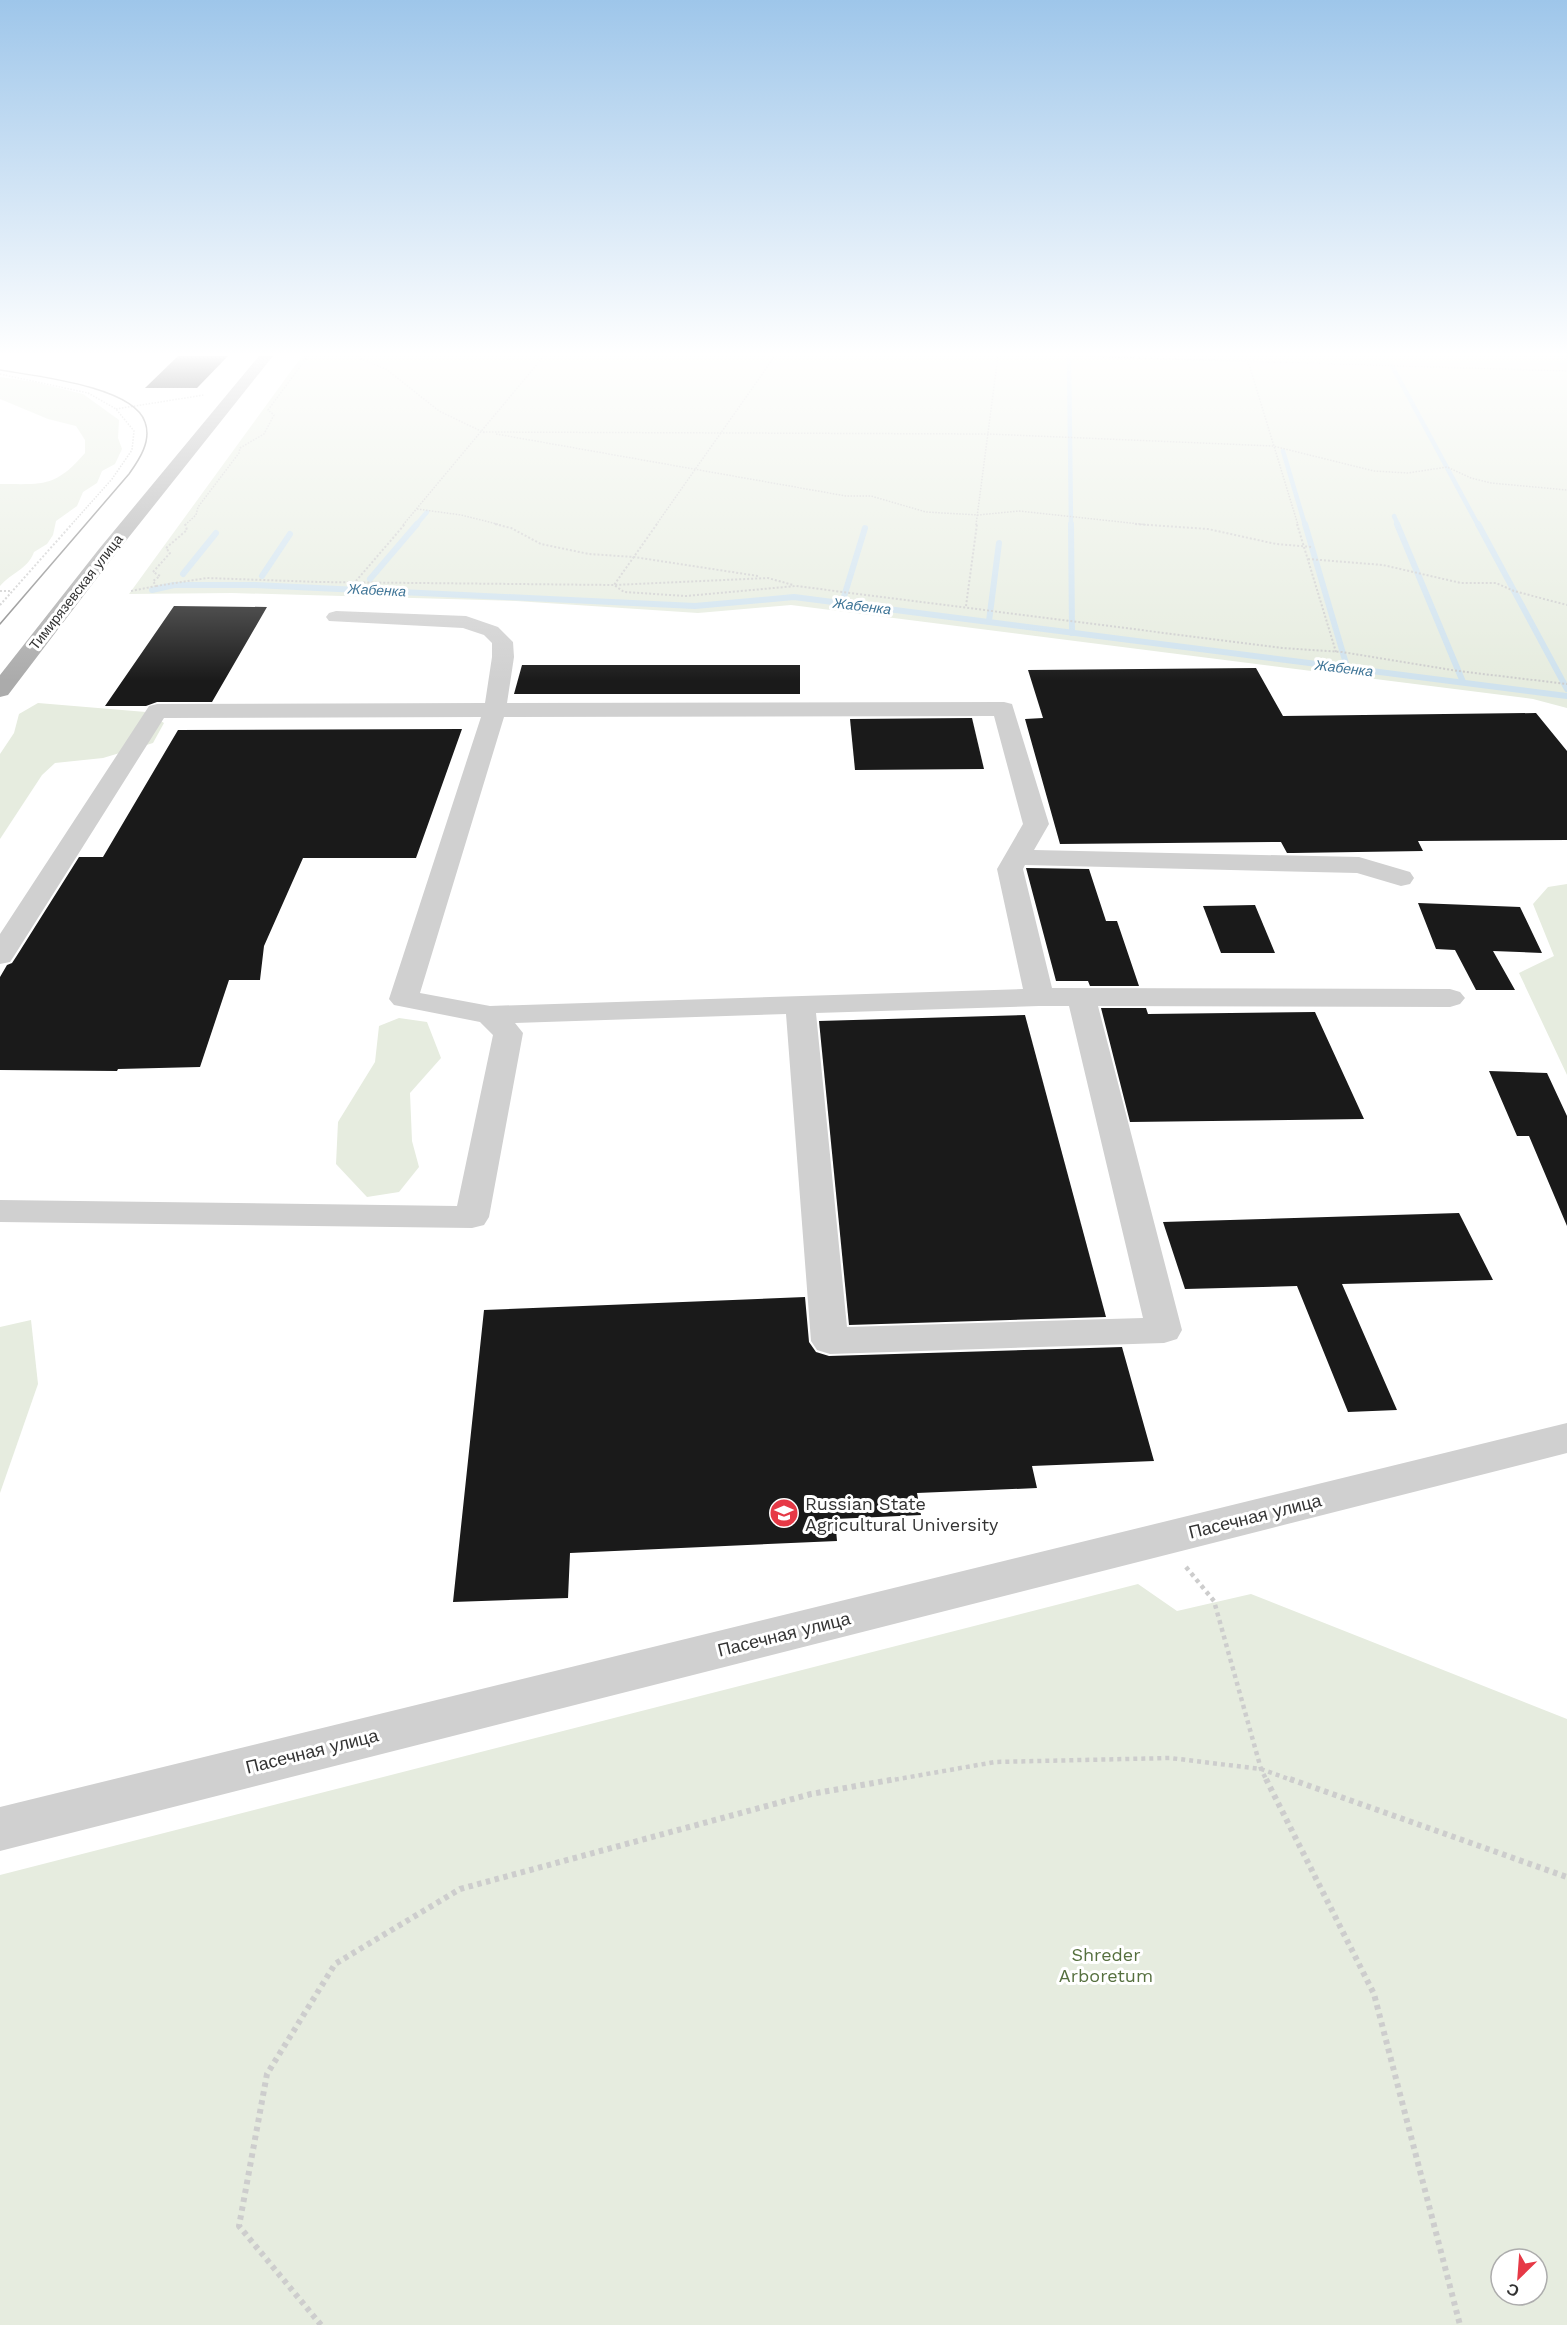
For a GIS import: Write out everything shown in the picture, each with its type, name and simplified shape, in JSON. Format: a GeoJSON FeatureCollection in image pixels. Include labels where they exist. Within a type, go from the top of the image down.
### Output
{"type":"FeatureCollection","features":[{"type":"Feature","properties":{"kind":"main road","name":"Тимирязевская улица"},"geometry":{"type":"LineString","coordinates":[[0,690],[178,464]]}},
{"type":"Feature","properties":{"kind":"street"},"geometry":{"type":"LineString","coordinates":[[336,617],[466,622],[491,631],[502,642],[503,657],[495,710],[404,999],[490,1015],[1081,996],[1450,998]]}},
{"type":"Feature","properties":{"kind":"street"},"geometry":{"type":"LineString","coordinates":[[0,956],[157,711],[1004,709],[1036,824],[1010,869],[1039,997]]}},
{"type":"Feature","properties":{"kind":"street"},"geometry":{"type":"LineString","coordinates":[[1017,857],[1359,865],[1401,878]]}},
{"type":"Feature","properties":{"kind":"street"},"geometry":{"type":"LineString","coordinates":[[800,1005],[830,1341],[1164,1330],[1081,996]]}},
{"type":"Feature","properties":{"kind":"street"},"geometry":{"type":"LineString","coordinates":[[0,1211],[472,1217],[508,1033],[490,1015]]}},
{"type":"Feature","properties":{"kind":"street","name":"Пасечная улица"},"geometry":{"type":"LineString","coordinates":[[0,1829],[1567,1438]]}},
{"type":"Feature","properties":{"kind":"path"},"geometry":{"type":"LineString","coordinates":[[0,605],[122,464]]}},
{"type":"Feature","properties":{"kind":"path"},"geometry":{"type":"LineString","coordinates":[[156,586],[153,580],[160,576],[153,572],[170,553],[166,548],[187,530],[185,524],[196,515],[198,507],[230,464]]}},
{"type":"Feature","properties":{"kind":"path"},"geometry":{"type":"LineString","coordinates":[[356,581],[455,464]]}},
{"type":"Feature","properties":{"kind":"path"},"geometry":{"type":"LineString","coordinates":[[675,464],[846,496],[871,496],[926,512],[978,514],[1019,511],[1173,528],[1208,529],[1312,547]]}},
{"type":"Feature","properties":{"kind":"path"},"geometry":{"type":"LineString","coordinates":[[614,585],[698,464]]}},
{"type":"Feature","properties":{"kind":"path"},"geometry":{"type":"LineString","coordinates":[[966,606],[984,464]]}},
{"type":"Feature","properties":{"kind":"path"},"geometry":{"type":"LineString","coordinates":[[1279,464],[1336,652]]}},
{"type":"Feature","properties":{"kind":"path"},"geometry":{"type":"LineString","coordinates":[[1348,464],[1374,471],[1408,473],[1447,467],[1471,478],[1491,483],[1567,490]]}},
{"type":"Feature","properties":{"kind":"path"},"geometry":{"type":"LineString","coordinates":[[417,509],[461,515],[510,528],[541,544],[589,554],[634,557],[768,578],[796,586],[1282,648],[1336,652],[1458,671],[1567,684]]}},
{"type":"Feature","properties":{"kind":"path"},"geometry":{"type":"LineString","coordinates":[[1308,559],[1383,565],[1461,583],[1496,583],[1514,591],[1567,605]]}},
{"type":"Feature","properties":{"kind":"path"},"geometry":{"type":"LineString","coordinates":[[131,591],[207,578],[319,582],[614,585],[768,578]]}},
{"type":"Feature","properties":{"kind":"path"},"geometry":{"type":"LineString","coordinates":[[614,585],[624,592],[686,596],[796,586]]}},
{"type":"Feature","properties":{"kind":"path"},"geometry":{"type":"LineString","coordinates":[[0,591],[13,591]]}},
{"type":"Feature","properties":{"kind":"path"},"geometry":{"type":"LineString","coordinates":[[1162,1539],[1214,1601],[1261,1768],[1374,1994],[1460,2325]]}},
{"type":"Feature","properties":{"kind":"path"},"geometry":{"type":"LineString","coordinates":[[321,2325],[238,2226],[267,2074],[334,1964],[460,1889],[811,1794],[995,1762],[1170,1758],[1261,1768],[1567,1877]]}},
{"type":"Feature","properties":{"kind":"green space"},"geometry":{"type":"Polygon","coordinates":[[[74,464],[114,464],[102,471],[97,483],[83,492],[77,506],[56,521],[53,535],[47,544],[34,552],[24,567],[0,586],[0,484],[47,482],[65,473],[74,464]]]}},
{"type":"Feature","properties":{"kind":"green space"},"geometry":{"type":"Polygon","coordinates":[[[223,464],[1567,464],[1567,708],[1533,699],[791,605],[698,613],[516,601],[232,593],[129,594],[223,464]]]}},
{"type":"Feature","properties":{"kind":"green space"},"geometry":{"type":"Polygon","coordinates":[[[38,703],[146,712],[164,723],[153,743],[103,758],[55,763],[42,775],[0,839],[0,754],[14,733],[19,714],[38,703]]]}},
{"type":"Feature","properties":{"kind":"green space"},"geometry":{"type":"Polygon","coordinates":[[[1567,884],[1567,1075],[1519,973],[1554,956],[1533,904],[1548,887],[1567,884]]]}},
{"type":"Feature","properties":{"kind":"green space"},"geometry":{"type":"Polygon","coordinates":[[[399,1018],[427,1022],[441,1058],[410,1093],[412,1141],[419,1167],[399,1192],[367,1197],[336,1164],[338,1122],[375,1062],[379,1026],[399,1018]]]}},
{"type":"Feature","properties":{"kind":"green space"},"geometry":{"type":"Polygon","coordinates":[[[31,1320],[38,1384],[0,1493],[0,1327],[31,1320]]]}},
{"type":"Feature","properties":{"kind":"green space","name":"Shreder Arboretum"},"geometry":{"type":"Polygon","coordinates":[[[1138,1584],[1177,1611],[1251,1594],[1567,1719],[1567,2325],[0,2325],[0,1875],[1138,1584]]]}},
{"type":"Feature","properties":{"kind":"building"},"geometry":{"type":"Polygon","coordinates":[[[174,606],[267,607],[212,702],[157,702],[146,706],[105,706],[174,606]]]}},
{"type":"Feature","properties":{"kind":"building"},"geometry":{"type":"Polygon","coordinates":[[[522,665],[800,665],[800,694],[514,694],[522,665]]]}},
{"type":"Feature","properties":{"kind":"building"},"geometry":{"type":"Polygon","coordinates":[[[1256,668],[1283,716],[1536,713],[1567,751],[1567,840],[1418,841],[1423,851],[1293,853],[1287,853],[1281,842],[1060,844],[1025,719],[1043,718],[1028,670],[1256,668]]]}},
{"type":"Feature","properties":{"kind":"building"},"geometry":{"type":"Polygon","coordinates":[[[972,718],[984,769],[855,770],[850,719],[972,718]]]}},
{"type":"Feature","properties":{"kind":"building"},"geometry":{"type":"Polygon","coordinates":[[[462,729],[416,858],[303,858],[264,946],[260,980],[229,980],[200,1067],[118,1069],[117,1071],[0,1070],[0,977],[7,965],[12,963],[16,957],[79,857],[103,857],[178,730],[462,729]]]}},
{"type":"Feature","properties":{"kind":"building"},"geometry":{"type":"Polygon","coordinates":[[[1026,868],[1089,869],[1106,921],[1117,921],[1139,986],[1090,986],[1088,981],[1056,981],[1026,868]]]}},
{"type":"Feature","properties":{"kind":"building"},"geometry":{"type":"Polygon","coordinates":[[[1418,903],[1520,907],[1542,953],[1493,951],[1515,990],[1476,990],[1455,950],[1436,949],[1418,903]]]}},
{"type":"Feature","properties":{"kind":"building"},"geometry":{"type":"Polygon","coordinates":[[[1255,905],[1275,953],[1221,953],[1203,906],[1255,905]]]}},
{"type":"Feature","properties":{"kind":"building"},"geometry":{"type":"Polygon","coordinates":[[[1101,1008],[1146,1008],[1148,1014],[1315,1012],[1364,1119],[1130,1122],[1101,1008]]]}},
{"type":"Feature","properties":{"kind":"building"},"geometry":{"type":"Polygon","coordinates":[[[1025,1015],[1106,1317],[849,1325],[819,1021],[1025,1015]]]}},
{"type":"Feature","properties":{"kind":"building"},"geometry":{"type":"Polygon","coordinates":[[[1489,1071],[1547,1073],[1567,1116],[1567,1226],[1529,1136],[1517,1136],[1489,1071]]]}},
{"type":"Feature","properties":{"kind":"building"},"geometry":{"type":"Polygon","coordinates":[[[1459,1213],[1493,1280],[1342,1284],[1397,1410],[1348,1412],[1297,1286],[1185,1289],[1163,1222],[1459,1213]]]}},
{"type":"Feature","properties":{"kind":"building"},"geometry":{"type":"Polygon","coordinates":[[[805,1297],[809,1342],[816,1352],[829,1356],[1122,1347],[1154,1461],[1032,1466],[1037,1488],[917,1493],[921,1515],[835,1519],[837,1541],[570,1553],[568,1598],[453,1602],[484,1310],[805,1297]]]}},
{"type":"Feature","properties":{"kind":"waterway"},"geometry":{"type":"LineString","coordinates":[[1070,464],[1071,525]]}},
{"type":"Feature","properties":{"kind":"waterway"},"geometry":{"type":"LineString","coordinates":[[1287,464],[1305,525]]}},
{"type":"Feature","properties":{"kind":"waterway"},"geometry":{"type":"LineString","coordinates":[[1445,464],[1478,525]]}},
{"type":"Feature","properties":{"kind":"waterway"},"geometry":{"type":"LineString","coordinates":[[416,525],[427,512]]}},
{"type":"Feature","properties":{"kind":"waterway"},"geometry":{"type":"LineString","coordinates":[[1394,516],[1398,525]]}},
{"type":"Feature","properties":{"kind":"waterway"},"geometry":{"type":"LineString","coordinates":[[370,579],[417,524]]}},
{"type":"Feature","properties":{"kind":"waterway"},"geometry":{"type":"LineString","coordinates":[[1071,524],[1072,633]]}},
{"type":"Feature","properties":{"kind":"waterway"},"geometry":{"type":"LineString","coordinates":[[1305,524],[1347,667]]}},
{"type":"Feature","properties":{"kind":"waterway"},"geometry":{"type":"LineString","coordinates":[[1397,524],[1463,682]]}},
{"type":"Feature","properties":{"kind":"waterway"},"geometry":{"type":"LineString","coordinates":[[1478,524],[1567,689]]}},
{"type":"Feature","properties":{"kind":"waterway"},"geometry":{"type":"LineString","coordinates":[[842,603],[865,528]]}},
{"type":"Feature","properties":{"kind":"waterway"},"geometry":{"type":"LineString","coordinates":[[183,574],[216,533]]}},
{"type":"Feature","properties":{"kind":"waterway"},"geometry":{"type":"LineString","coordinates":[[262,576],[290,534]]}},
{"type":"Feature","properties":{"kind":"waterway"},"geometry":{"type":"LineString","coordinates":[[989,621],[999,543]]}},
{"type":"Feature","properties":{"kind":"waterway","name":"Жабенка"},"geometry":{"type":"LineString","coordinates":[[152,590],[174,585],[255,585],[695,606],[794,597],[1072,633]]}},
{"type":"Feature","properties":{"kind":"waterway","name":"Жабенка"},"geometry":{"type":"LineString","coordinates":[[1072,633],[1567,696]]}},
{"type":"Feature","properties":{"kind":"tram line"},"geometry":{"type":"LineString","coordinates":[[0,624],[135,464]]}},
{"type":"Feature","properties":{"kind":"place","name":"Russian State Agricultural University"},"geometry":{"type":"Point","coordinates":[784,1513]}}]}
